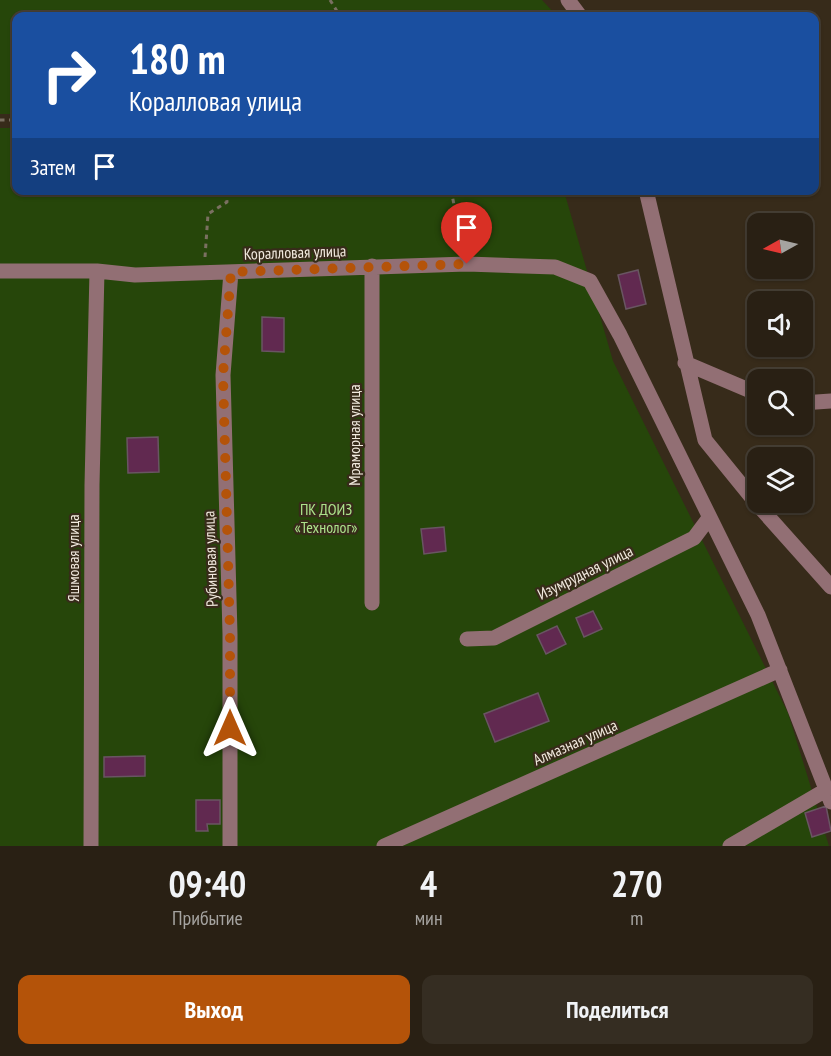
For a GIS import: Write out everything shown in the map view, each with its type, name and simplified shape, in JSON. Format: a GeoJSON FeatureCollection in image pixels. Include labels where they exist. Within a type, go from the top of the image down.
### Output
{"type":"FeatureCollection","features":[{"type":"Feature","properties":{"kind":"street"},"geometry":{"type":"LineString","coordinates":[[647,195],[705,440],[757,504],[831,587]]}},
{"type":"Feature","properties":{"kind":"street","name":"Коралловая улица"},"geometry":{"type":"LineString","coordinates":[[0,271],[97,271],[135,275],[467,264],[555,267],[590,280],[620,334],[709,518]]}},
{"type":"Feature","properties":{"kind":"street","name":"Мраморная улица"},"geometry":{"type":"LineString","coordinates":[[372,266],[372,603]]}},
{"type":"Feature","properties":{"kind":"street","name":"Яшмовая улица"},"geometry":{"type":"LineString","coordinates":[[90,846],[92,485],[97,271]]}},
{"type":"Feature","properties":{"kind":"street","name":"Рубиновая улица"},"geometry":{"type":"LineString","coordinates":[[230,846],[230,634],[223,375],[231,272]]}},
{"type":"Feature","properties":{"kind":"street"},"geometry":{"type":"LineString","coordinates":[[685,363],[747,389]]}},
{"type":"Feature","properties":{"kind":"street"},"geometry":{"type":"LineString","coordinates":[[813,402],[831,401]]}},
{"type":"Feature","properties":{"kind":"street"},"geometry":{"type":"LineString","coordinates":[[709,518],[758,615],[829,796],[730,846]]}},
{"type":"Feature","properties":{"kind":"street","name":"Изумрудная улица"},"geometry":{"type":"LineString","coordinates":[[466,639],[494,638],[694,538],[709,518]]}},
{"type":"Feature","properties":{"kind":"street","name":"Алмазная улица"},"geometry":{"type":"LineString","coordinates":[[384,846],[780,670]]}},
{"type":"Feature","properties":{"kind":"path"},"geometry":{"type":"LineString","coordinates":[[208,273],[203,249],[208,214],[227,202],[226,195]]}},
{"type":"Feature","properties":{"kind":"path"},"geometry":{"type":"LineString","coordinates":[[452,195],[467,264]]}},
{"type":"Feature","properties":{"kind":"green space"},"geometry":{"type":"Polygon","coordinates":[[[0,0],[542,0],[553,12],[12,12],[12,114],[0,114],[0,0]]]}},
{"type":"Feature","properties":{"kind":"green space","name":"ПК ДОИЗ «Технолог»"},"geometry":{"type":"Polygon","coordinates":[[[0,128],[12,128],[12,195],[565,195],[613,361],[788,713],[829,846],[0,846],[0,128]]]}},
{"type":"Feature","properties":{"kind":"building"},"geometry":{"type":"Polygon","coordinates":[[[638,270],[646,304],[626,309],[618,275],[638,270]]]}},
{"type":"Feature","properties":{"kind":"building"},"geometry":{"type":"Polygon","coordinates":[[[262,317],[284,318],[284,352],[262,351],[262,317]]]}},
{"type":"Feature","properties":{"kind":"building"},"geometry":{"type":"Polygon","coordinates":[[[158,437],[159,472],[128,473],[127,438],[158,437]]]}},
{"type":"Feature","properties":{"kind":"building"},"geometry":{"type":"Polygon","coordinates":[[[444,527],[446,551],[424,554],[421,529],[444,527]]]}},
{"type":"Feature","properties":{"kind":"building"},"geometry":{"type":"Polygon","coordinates":[[[593,611],[602,629],[584,637],[576,618],[593,611]]]}},
{"type":"Feature","properties":{"kind":"building"},"geometry":{"type":"Polygon","coordinates":[[[557,626],[566,644],[546,654],[537,635],[557,626]]]}},
{"type":"Feature","properties":{"kind":"building"},"geometry":{"type":"Polygon","coordinates":[[[538,693],[549,721],[495,742],[484,714],[538,693]]]}},
{"type":"Feature","properties":{"kind":"building"},"geometry":{"type":"Polygon","coordinates":[[[145,756],[145,776],[104,777],[104,757],[145,756]]]}},
{"type":"Feature","properties":{"kind":"building"},"geometry":{"type":"Polygon","coordinates":[[[196,800],[220,800],[220,824],[207,824],[208,831],[196,831],[196,800]]]}},
{"type":"Feature","properties":{"kind":"building"},"geometry":{"type":"Polygon","coordinates":[[[826,806],[831,831],[812,837],[805,813],[826,806]]]}},
{"type":"Feature","properties":{"kind":"route"},"geometry":{"type":"LineString","coordinates":[[230,728],[230,634],[223,375],[231,272],[467,264]]}}]}
